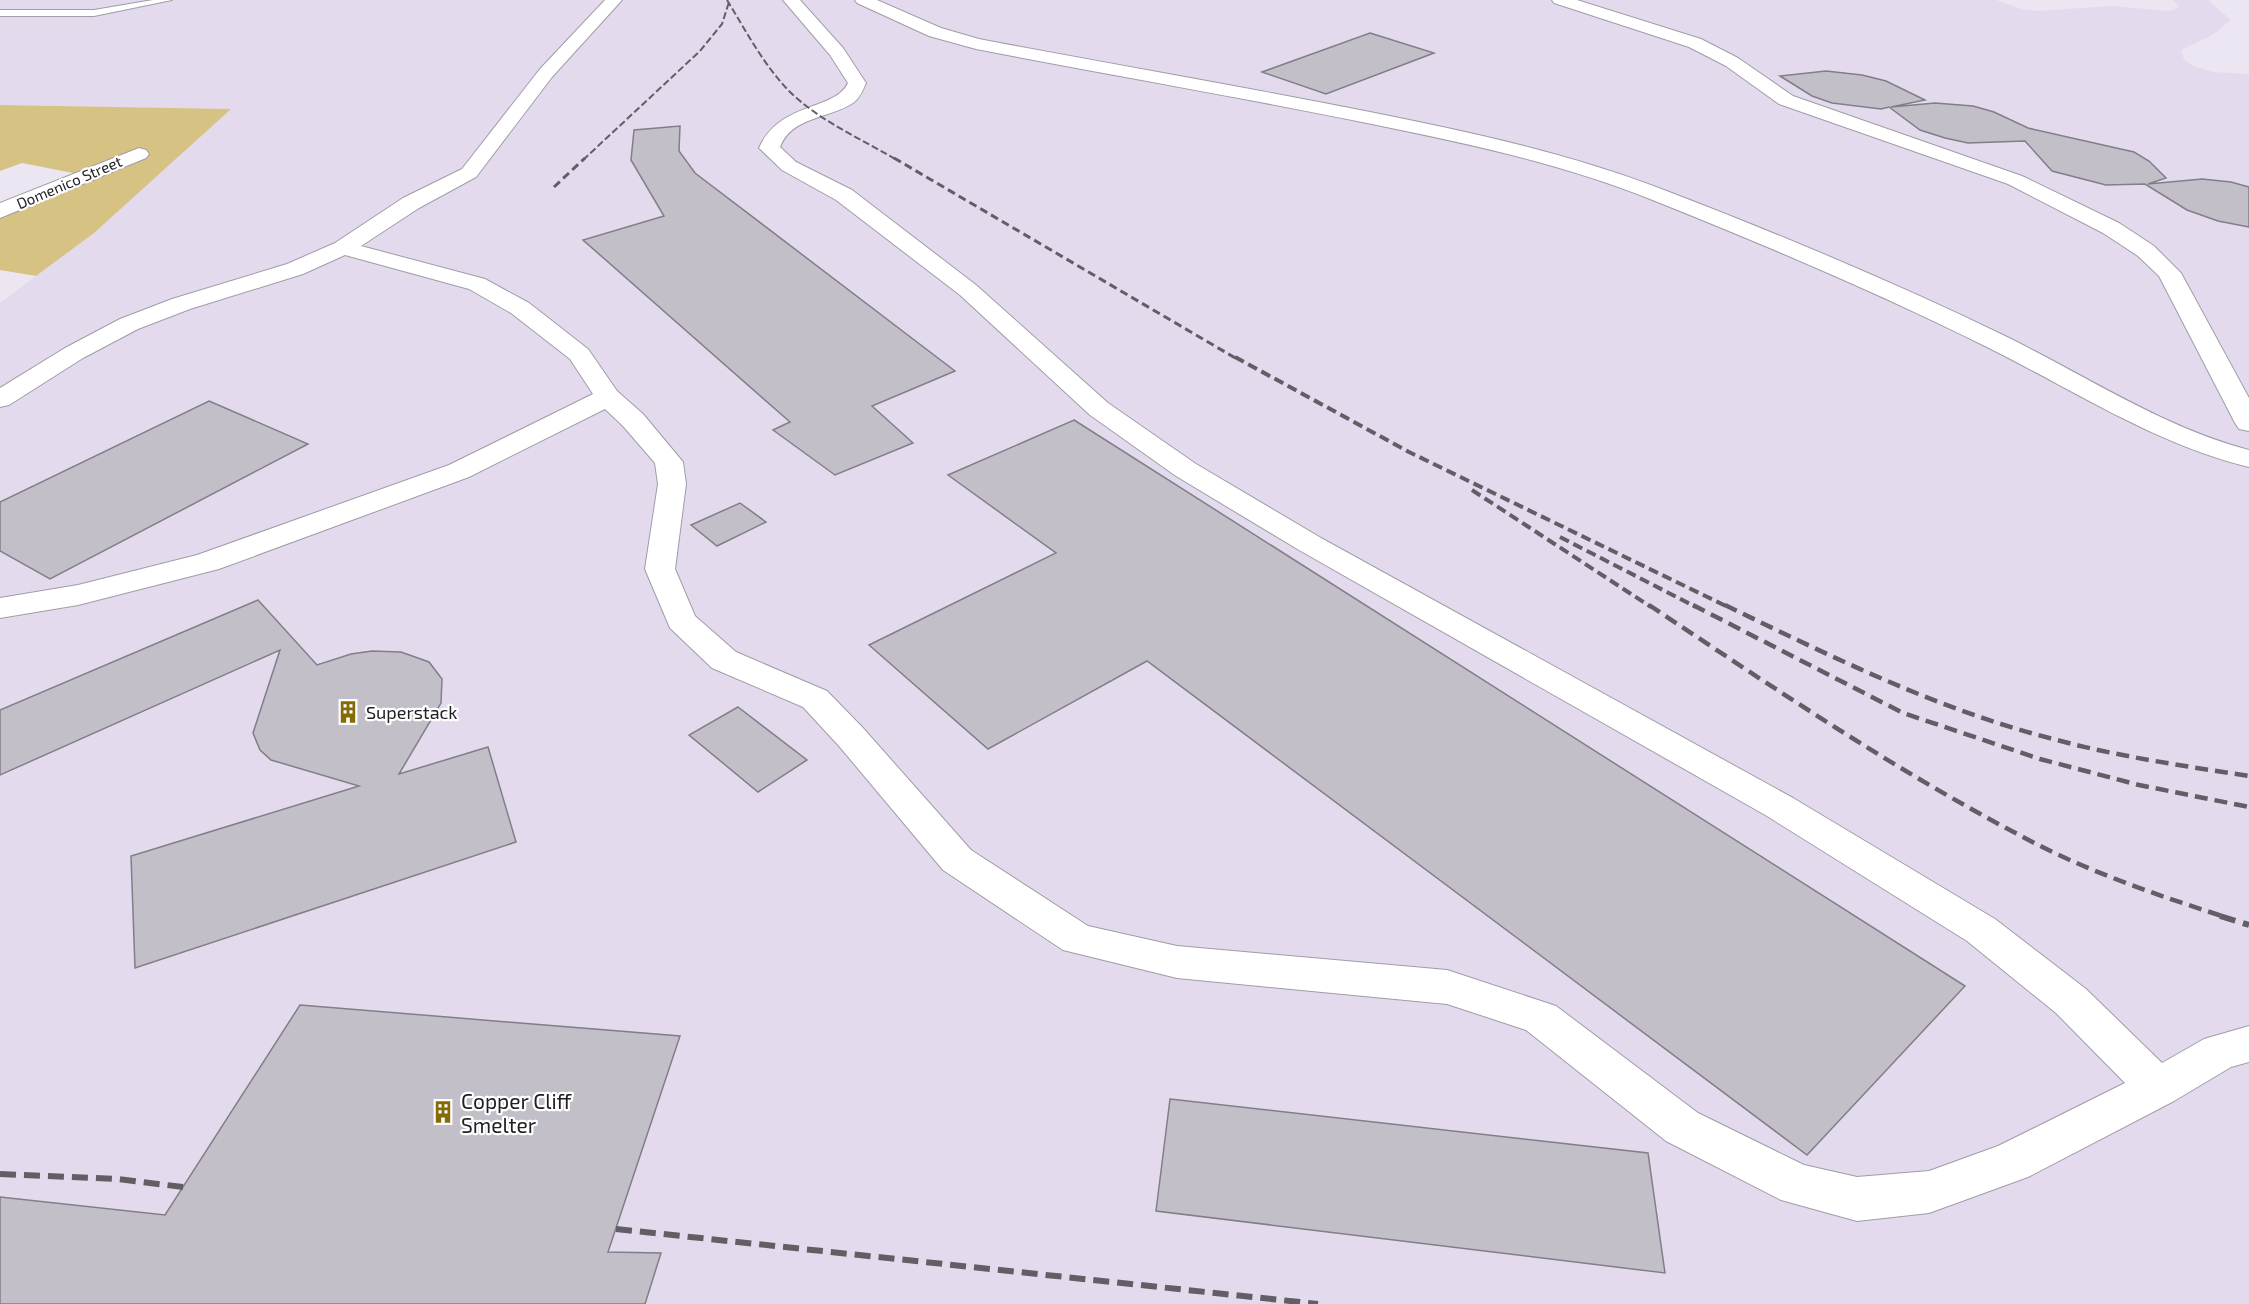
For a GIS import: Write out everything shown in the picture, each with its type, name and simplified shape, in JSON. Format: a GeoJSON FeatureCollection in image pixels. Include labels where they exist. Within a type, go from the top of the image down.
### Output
{"type":"FeatureCollection","features":[{"type":"Feature","properties":{"kind":"street"},"geometry":{"type":"LineString","coordinates":[[0,399],[74,353],[129,324],[181,304],[295,268],[344,249],[411,203],[469,172],[546,72],[614,0]]}},
{"type":"Feature","properties":{"kind":"street"},"geometry":{"type":"LineString","coordinates":[[791,0],[837,52],[857,83],[854,92],[846,99],[782,125],[772,136],[769,148],[789,166],[844,195],[968,290],[1099,409],[1185,470],[1310,544],[1780,807],[1981,930],[2070,1001],[2158,1088]]}},
{"type":"Feature","properties":{"kind":"street"},"geometry":{"type":"LineString","coordinates":[[863,0],[935,32],[976,44],[1482,140],[1594,170],[1754,234],[1935,313],[2041,364],[2160,426],[2224,453],[2249,459]]}},
{"type":"Feature","properties":{"kind":"street"},"geometry":{"type":"LineString","coordinates":[[1560,0],[1690,41],[1735,64],[1760,84],[1786,100],[2015,180],[2112,228],[2146,251],[2169,273],[2249,423]]}},
{"type":"Feature","properties":{"kind":"street","name":"Domenico Street"},"geometry":{"type":"LineString","coordinates":[[0,211],[139,153]]}},
{"type":"Feature","properties":{"kind":"street"},"geometry":{"type":"LineString","coordinates":[[344,249],[477,284],[520,308],[579,354],[608,397],[633,420],[669,462],[672,484],[660,569],[681,621],[724,660],[815,699],[851,737],[957,860],[1077,939],[1177,962],[1447,987],[1541,1018],[1683,1127],[1797,1185],[1857,1199],[1929,1192],[2012,1162],[2158,1088],[2219,1052],[2249,1044]]}},
{"type":"Feature","properties":{"kind":"street"},"geometry":{"type":"LineString","coordinates":[[0,608],[78,595],[208,562],[459,471],[608,397]]}},
{"type":"Feature","properties":{"kind":"lane"},"geometry":{"type":"LineString","coordinates":[[0,12],[107,12],[168,0]]}},
{"type":"Feature","properties":{"kind":"shaded area"},"geometry":{"type":"Polygon","coordinates":[[[0,0],[1996,0],[2022,9],[2037,11],[2111,6],[2170,11],[2179,7],[2173,0],[2208,0],[2231,20],[2212,35],[2181,50],[2184,60],[2196,67],[2213,72],[2249,74],[2249,1304],[0,1304],[0,303],[94,233],[230,109],[0,105],[0,0]]]}},
{"type":"Feature","properties":{"kind":"shaded area"},"geometry":{"type":"Polygon","coordinates":[[[0,105],[231,109],[94,233],[36,276],[0,270],[0,212],[83,175],[22,163],[0,171],[0,105]]]}},
{"type":"Feature","properties":{"kind":"building"},"geometry":{"type":"Polygon","coordinates":[[[1370,33],[1434,53],[1326,94],[1262,72],[1370,33]]]}},
{"type":"Feature","properties":{"kind":"building"},"geometry":{"type":"Polygon","coordinates":[[[1826,71],[1862,75],[1886,81],[1925,100],[1891,107],[1935,103],[1973,106],[1994,112],[2028,128],[2134,152],[2149,161],[2166,178],[2148,184],[2202,179],[2231,182],[2249,187],[2249,227],[2218,221],[2187,210],[2145,184],[2106,185],[2052,171],[2025,141],[1968,143],[1945,138],[1920,130],[1889,107],[1881,109],[1832,103],[1812,96],[1780,76],[1826,71]]]}},
{"type":"Feature","properties":{"kind":"building"},"geometry":{"type":"Polygon","coordinates":[[[680,126],[679,151],[695,173],[955,371],[872,406],[913,443],[835,475],[773,430],[790,422],[583,240],[664,216],[631,160],[634,130],[680,126]]]}},
{"type":"Feature","properties":{"kind":"building"},"geometry":{"type":"Polygon","coordinates":[[[209,401],[308,444],[50,579],[0,551],[0,502],[209,401]]]}},
{"type":"Feature","properties":{"kind":"building"},"geometry":{"type":"Polygon","coordinates":[[[1074,420],[1965,986],[1807,1155],[1147,661],[988,749],[869,645],[1056,553],[948,475],[1074,420]]]}},
{"type":"Feature","properties":{"kind":"building"},"geometry":{"type":"Polygon","coordinates":[[[740,503],[766,522],[717,546],[691,525],[740,503]]]}},
{"type":"Feature","properties":{"kind":"building"},"geometry":{"type":"Polygon","coordinates":[[[258,600],[317,665],[351,654],[372,651],[401,652],[429,662],[442,679],[441,703],[399,774],[488,747],[516,842],[135,968],[131,856],[359,786],[271,760],[260,750],[253,733],[280,650],[0,775],[0,710],[258,600]]]}},
{"type":"Feature","properties":{"kind":"building"},"geometry":{"type":"Polygon","coordinates":[[[738,707],[807,760],[758,792],[689,735],[738,707]]]}},
{"type":"Feature","properties":{"kind":"building","name":"Copper Cliff Smelter"},"geometry":{"type":"Polygon","coordinates":[[[300,1005],[680,1036],[608,1252],[661,1253],[645,1304],[0,1304],[0,1197],[165,1215],[300,1005]]]}},
{"type":"Feature","properties":{"kind":"building"},"geometry":{"type":"Polygon","coordinates":[[[1170,1099],[1648,1153],[1665,1273],[1156,1211],[1170,1099]]]}},
{"type":"Feature","properties":{"kind":"railway"},"geometry":{"type":"LineString","coordinates":[[583,160],[700,51],[722,24],[729,3]]}},
{"type":"Feature","properties":{"kind":"railway"},"geometry":{"type":"LineString","coordinates":[[729,3],[763,59],[789,91],[826,120],[897,160]]}},
{"type":"Feature","properties":{"kind":"railway"},"geometry":{"type":"LineString","coordinates":[[554,187],[585,158]]}},
{"type":"Feature","properties":{"kind":"railway"},"geometry":{"type":"LineString","coordinates":[[894,158],[1237,359]]}},
{"type":"Feature","properties":{"kind":"railway"},"geometry":{"type":"LineString","coordinates":[[1235,357],[1409,452],[1728,607]]}},
{"type":"Feature","properties":{"kind":"railway"},"geometry":{"type":"LineString","coordinates":[[1472,490],[1651,607]]}},
{"type":"Feature","properties":{"kind":"railway"},"geometry":{"type":"LineString","coordinates":[[1560,537],[1696,607]]}},
{"type":"Feature","properties":{"kind":"railway"},"geometry":{"type":"LineString","coordinates":[[1649,605],[1833,726],[1975,811],[2047,849],[2097,871],[2225,917]]}},
{"type":"Feature","properties":{"kind":"railway"},"geometry":{"type":"LineString","coordinates":[[1693,605],[1903,713],[2040,759],[2139,785],[2249,807]]}},
{"type":"Feature","properties":{"kind":"railway"},"geometry":{"type":"LineString","coordinates":[[1725,605],[1888,681],[1971,714],[2057,740],[2105,751],[2249,776]]}},
{"type":"Feature","properties":{"kind":"railway"},"geometry":{"type":"LineString","coordinates":[[2220,916],[2249,925]]}},
{"type":"Feature","properties":{"kind":"railway"},"geometry":{"type":"LineString","coordinates":[[0,1174],[117,1179],[183,1187]]}},
{"type":"Feature","properties":{"kind":"railway"},"geometry":{"type":"LineString","coordinates":[[616,1229],[1318,1304]]}},
{"type":"Feature","properties":{"kind":"place","name":"Superstack"},"geometry":{"type":"Point","coordinates":[348,712]}},
{"type":"Feature","properties":{"kind":"place","name":"Copper Cliff Smelter"},"geometry":{"type":"Point","coordinates":[443,1112]}}]}
